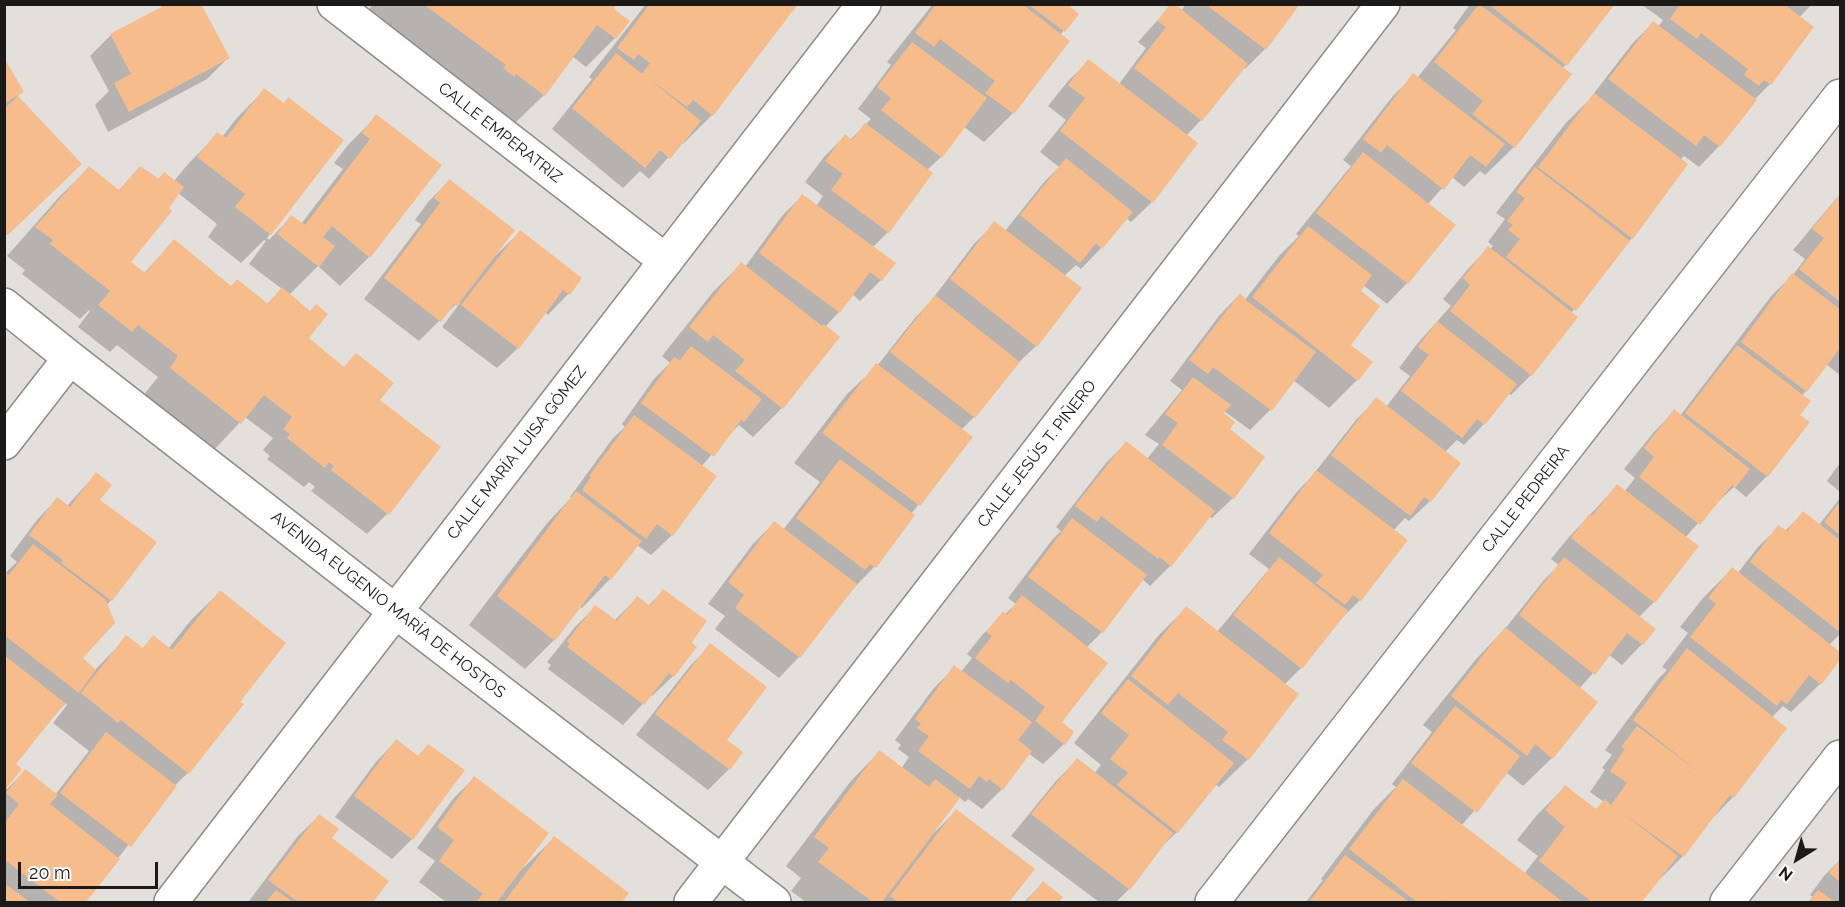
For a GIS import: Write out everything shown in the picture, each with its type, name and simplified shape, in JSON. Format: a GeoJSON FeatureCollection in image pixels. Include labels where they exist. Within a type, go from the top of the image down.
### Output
{"type":"FeatureCollection","features":[{"type":"Feature","properties":{"kind":"street","name":"CALLE EMPERATRIZ"},"geometry":{"type":"LineString","coordinates":[[334,4],[666,261]]}},
{"type":"Feature","properties":{"kind":"street","name":"CALLE MARÍA LUISA GÓMEZ"},"geometry":{"type":"LineString","coordinates":[[171,903],[864,4]]}},
{"type":"Feature","properties":{"kind":"street","name":"CALLE JESÚS T. PIÑERO"},"geometry":{"type":"LineString","coordinates":[[691,903],[1383,4]]}},
{"type":"Feature","properties":{"kind":"street","name":"CALLE PEDREIRA"},"geometry":{"type":"LineString","coordinates":[[1212,903],[1840,96]]}},
{"type":"Feature","properties":{"kind":"street","name":"AVENIDA EUGENIO MARÍA DE HOSTOS"},"geometry":{"type":"LineString","coordinates":[[4,304],[395,611],[774,903]]}},
{"type":"Feature","properties":{"kind":"street"},"geometry":{"type":"LineString","coordinates":[[4,443],[70,358]]}},
{"type":"Feature","properties":{"kind":"street"},"geometry":{"type":"LineString","coordinates":[[1727,903],[1840,756]]}},
{"type":"Feature","properties":{"kind":"building"},"geometry":{"type":"Polygon","coordinates":[[[167,4],[201,4],[230,58],[129,112],[114,83],[131,74],[110,34],[167,4]]]}},
{"type":"Feature","properties":{"kind":"building"},"geometry":{"type":"Polygon","coordinates":[[[423,4],[617,4],[614,9],[630,21],[616,39],[597,25],[545,96],[516,74],[514,77],[503,68],[506,65],[423,4]]]}},
{"type":"Feature","properties":{"kind":"building"},"geometry":{"type":"Polygon","coordinates":[[[650,4],[798,4],[713,116],[693,100],[687,107],[648,78],[701,121],[670,159],[660,150],[645,168],[572,108],[616,53],[642,74],[650,63],[638,54],[634,60],[617,48],[650,4]]]}},
{"type":"Feature","properties":{"kind":"building"},"geometry":{"type":"Polygon","coordinates":[[[936,4],[1022,4],[1070,41],[1014,114],[985,93],[995,81],[940,39],[934,47],[915,33],[936,4]]]}},
{"type":"Feature","properties":{"kind":"building"},"geometry":{"type":"Polygon","coordinates":[[[1028,4],[1067,4],[1079,14],[1065,32],[1028,4]]]}},
{"type":"Feature","properties":{"kind":"building"},"geometry":{"type":"Polygon","coordinates":[[[1170,4],[1175,4],[1248,64],[1202,121],[1134,68],[1166,27],[1157,21],[1170,4]]]}},
{"type":"Feature","properties":{"kind":"building"},"geometry":{"type":"Polygon","coordinates":[[[1205,4],[1300,4],[1266,50],[1205,4]]]}},
{"type":"Feature","properties":{"kind":"building"},"geometry":{"type":"Polygon","coordinates":[[[1479,4],[1572,74],[1515,148],[1472,114],[1483,101],[1434,62],[1479,4]]]}},
{"type":"Feature","properties":{"kind":"building"},"geometry":{"type":"Polygon","coordinates":[[[1488,4],[1615,4],[1567,66],[1488,4]]]}},
{"type":"Feature","properties":{"kind":"building"},"geometry":{"type":"Polygon","coordinates":[[[1680,4],[1784,4],[1814,27],[1771,85],[1764,80],[1759,86],[1744,75],[1748,69],[1701,33],[1697,39],[1670,19],[1680,4]]]}},
{"type":"Feature","properties":{"kind":"building"},"geometry":{"type":"Polygon","coordinates":[[[1653,21],[1757,100],[1720,147],[1704,135],[1696,146],[1608,79],[1653,21]]]}},
{"type":"Feature","properties":{"kind":"building"},"geometry":{"type":"Polygon","coordinates":[[[912,42],[987,98],[942,158],[881,110],[891,98],[877,87],[912,42]]]}},
{"type":"Feature","properties":{"kind":"building"},"geometry":{"type":"Polygon","coordinates":[[[5,59],[24,92],[5,103],[5,59]]]}},
{"type":"Feature","properties":{"kind":"building"},"geometry":{"type":"Polygon","coordinates":[[[1088,59],[1198,143],[1153,203],[1060,131],[1085,98],[1068,85],[1088,59]]]}},
{"type":"Feature","properties":{"kind":"building"},"geometry":{"type":"Polygon","coordinates":[[[1413,73],[1505,144],[1486,167],[1470,155],[1444,190],[1387,145],[1381,153],[1363,139],[1413,73]]]}},
{"type":"Feature","properties":{"kind":"building"},"geometry":{"type":"Polygon","coordinates":[[[264,88],[284,103],[288,97],[344,140],[271,235],[235,207],[245,194],[197,157],[217,132],[226,138],[264,88]]]}},
{"type":"Feature","properties":{"kind":"building"},"geometry":{"type":"Polygon","coordinates":[[[1594,93],[1688,164],[1633,239],[1538,167],[1594,93]]]}},
{"type":"Feature","properties":{"kind":"building"},"geometry":{"type":"Polygon","coordinates":[[[18,96],[82,164],[8,235],[4,231],[4,109],[18,96]]]}},
{"type":"Feature","properties":{"kind":"building"},"geometry":{"type":"Polygon","coordinates":[[[376,114],[442,165],[370,258],[332,226],[323,237],[335,246],[319,267],[277,234],[291,215],[305,225],[370,139],[362,133],[376,114]]]}},
{"type":"Feature","properties":{"kind":"building"},"geometry":{"type":"Polygon","coordinates":[[[865,123],[933,173],[889,233],[831,190],[843,174],[825,161],[845,134],[852,140],[865,123]]]}},
{"type":"Feature","properties":{"kind":"building"},"geometry":{"type":"Polygon","coordinates":[[[1363,152],[1456,225],[1408,284],[1316,213],[1363,152]]]}},
{"type":"Feature","properties":{"kind":"building"},"geometry":{"type":"Polygon","coordinates":[[[1066,158],[1133,212],[1102,249],[1096,243],[1080,263],[1020,215],[1066,158]]]}},
{"type":"Feature","properties":{"kind":"building"},"geometry":{"type":"Polygon","coordinates":[[[89,166],[119,190],[140,166],[159,179],[164,172],[184,187],[169,208],[172,211],[131,262],[145,273],[174,239],[231,286],[237,279],[268,304],[282,287],[310,311],[316,304],[328,314],[309,338],[344,367],[356,353],[394,383],[380,400],[441,447],[389,515],[331,470],[334,466],[329,462],[325,468],[287,438],[290,434],[283,429],[292,417],[264,395],[241,424],[170,368],[178,356],[138,325],[132,332],[98,305],[110,291],[50,244],[53,240],[35,227],[89,166]]]}},
{"type":"Feature","properties":{"kind":"building"},"geometry":{"type":"Polygon","coordinates":[[[1535,167],[1630,241],[1576,311],[1506,257],[1520,239],[1508,230],[1513,225],[1507,221],[1525,198],[1516,192],[1535,167]]]}},
{"type":"Feature","properties":{"kind":"building"},"geometry":{"type":"Polygon","coordinates":[[[449,179],[515,230],[457,306],[454,304],[441,322],[384,278],[440,203],[434,198],[449,179]]]}},
{"type":"Feature","properties":{"kind":"building"},"geometry":{"type":"Polygon","coordinates":[[[802,194],[896,263],[882,281],[870,272],[840,313],[759,253],[802,194]]]}},
{"type":"Feature","properties":{"kind":"building"},"geometry":{"type":"Polygon","coordinates":[[[1840,194],[1840,302],[1799,269],[1824,238],[1812,229],[1840,194]]]}},
{"type":"Feature","properties":{"kind":"building"},"geometry":{"type":"Polygon","coordinates":[[[994,221],[1082,288],[1037,347],[950,279],[994,221]]]}},
{"type":"Feature","properties":{"kind":"building"},"geometry":{"type":"Polygon","coordinates":[[[1308,226],[1372,275],[1361,291],[1380,306],[1351,345],[1373,362],[1358,381],[1252,297],[1308,226]]]}},
{"type":"Feature","properties":{"kind":"building"},"geometry":{"type":"Polygon","coordinates":[[[520,230],[582,278],[570,295],[563,290],[519,349],[461,305],[520,230]]]}},
{"type":"Feature","properties":{"kind":"building"},"geometry":{"type":"Polygon","coordinates":[[[1488,246],[1578,317],[1532,376],[1450,311],[1470,285],[1463,278],[1488,246]]]}},
{"type":"Feature","properties":{"kind":"building"},"geometry":{"type":"Polygon","coordinates":[[[741,262],[822,326],[824,324],[840,337],[783,409],[735,371],[745,360],[713,335],[708,342],[689,327],[741,262]]]}},
{"type":"Feature","properties":{"kind":"building"},"geometry":{"type":"Polygon","coordinates":[[[1792,273],[1840,309],[1840,348],[1807,392],[1741,342],[1792,273]]]}},
{"type":"Feature","properties":{"kind":"building"},"geometry":{"type":"Polygon","coordinates":[[[1240,293],[1247,301],[1316,352],[1272,411],[1213,367],[1208,374],[1189,360],[1240,293]]]}},
{"type":"Feature","properties":{"kind":"building"},"geometry":{"type":"Polygon","coordinates":[[[935,295],[1020,362],[975,418],[890,352],[935,295]]]}},
{"type":"Feature","properties":{"kind":"building"},"geometry":{"type":"Polygon","coordinates":[[[1437,321],[1517,384],[1485,425],[1477,419],[1462,438],[1401,391],[1429,355],[1418,347],[1437,321]]]}},
{"type":"Feature","properties":{"kind":"building"},"geometry":{"type":"Polygon","coordinates":[[[1737,345],[1811,401],[1800,415],[1810,422],[1768,477],[1685,413],[1737,345]]]}},
{"type":"Feature","properties":{"kind":"building"},"geometry":{"type":"Polygon","coordinates":[[[691,346],[762,399],[744,422],[741,420],[714,457],[641,403],[674,357],[680,360],[691,346]]]}},
{"type":"Feature","properties":{"kind":"building"},"geometry":{"type":"Polygon","coordinates":[[[876,363],[973,437],[920,506],[822,433],[876,363]]]}},
{"type":"Feature","properties":{"kind":"building"},"geometry":{"type":"Polygon","coordinates":[[[1193,377],[1231,405],[1224,413],[1235,422],[1230,429],[1265,457],[1234,499],[1162,445],[1178,423],[1165,414],[1193,377]]]}},
{"type":"Feature","properties":{"kind":"building"},"geometry":{"type":"Polygon","coordinates":[[[1376,397],[1461,463],[1431,502],[1424,497],[1410,516],[1331,455],[1376,397]]]}},
{"type":"Feature","properties":{"kind":"building"},"geometry":{"type":"Polygon","coordinates":[[[1674,409],[1750,469],[1735,488],[1732,485],[1700,525],[1639,477],[1654,457],[1644,448],[1674,409]]]}},
{"type":"Feature","properties":{"kind":"building"},"geometry":{"type":"Polygon","coordinates":[[[634,415],[717,476],[673,536],[657,524],[646,539],[582,490],[591,477],[589,476],[634,415]]]}},
{"type":"Feature","properties":{"kind":"building"},"geometry":{"type":"Polygon","coordinates":[[[1126,441],[1215,511],[1171,567],[1101,516],[1097,522],[1075,506],[1126,441]]]}},
{"type":"Feature","properties":{"kind":"building"},"geometry":{"type":"Polygon","coordinates":[[[840,459],[915,515],[876,568],[870,564],[865,570],[796,518],[840,459]]]}},
{"type":"Feature","properties":{"kind":"building"},"geometry":{"type":"Polygon","coordinates":[[[1316,470],[1408,540],[1361,601],[1353,595],[1345,605],[1316,583],[1323,575],[1269,533],[1316,470]]]}},
{"type":"Feature","properties":{"kind":"building"},"geometry":{"type":"Polygon","coordinates":[[[96,472],[112,485],[100,500],[157,542],[112,601],[61,563],[63,560],[29,535],[57,497],[70,507],[96,472]]]}},
{"type":"Feature","properties":{"kind":"building"},"geometry":{"type":"Polygon","coordinates":[[[1617,484],[1699,546],[1655,603],[1571,538],[1589,514],[1592,516],[1617,484]]]}},
{"type":"Feature","properties":{"kind":"building"},"geometry":{"type":"Polygon","coordinates":[[[576,491],[642,541],[611,580],[605,575],[555,641],[497,596],[576,491]]]}},
{"type":"Feature","properties":{"kind":"building"},"geometry":{"type":"Polygon","coordinates":[[[1840,501],[1840,535],[1824,522],[1840,501]]]}},
{"type":"Feature","properties":{"kind":"building"},"geometry":{"type":"Polygon","coordinates":[[[1803,511],[1840,540],[1840,632],[1750,562],[1778,525],[1787,531],[1803,511]]]}},
{"type":"Feature","properties":{"kind":"building"},"geometry":{"type":"Polygon","coordinates":[[[1072,518],[1147,575],[1103,633],[1028,577],[1072,518]]]}},
{"type":"Feature","properties":{"kind":"building"},"geometry":{"type":"Polygon","coordinates":[[[774,521],[857,584],[800,658],[735,608],[744,595],[728,582],[774,521]]]}},
{"type":"Feature","properties":{"kind":"building"},"geometry":{"type":"Polygon","coordinates":[[[33,544],[106,600],[115,623],[83,658],[96,670],[79,693],[4,635],[4,572],[9,575],[33,544]]]}},
{"type":"Feature","properties":{"kind":"building"},"geometry":{"type":"Polygon","coordinates":[[[1279,557],[1348,611],[1302,669],[1233,615],[1279,557]]]}},
{"type":"Feature","properties":{"kind":"building"},"geometry":{"type":"Polygon","coordinates":[[[1564,557],[1656,629],[1643,645],[1627,633],[1595,675],[1519,615],[1564,557]]]}},
{"type":"Feature","properties":{"kind":"building"},"geometry":{"type":"Polygon","coordinates":[[[1732,567],[1840,652],[1840,660],[1821,685],[1809,675],[1787,704],[1781,700],[1777,706],[1690,637],[1716,604],[1708,598],[1732,567]]]}},
{"type":"Feature","properties":{"kind":"building"},"geometry":{"type":"Polygon","coordinates":[[[663,589],[707,621],[692,643],[697,647],[674,677],[669,673],[644,705],[567,647],[570,644],[567,641],[595,605],[617,621],[637,596],[650,606],[663,589]]]}},
{"type":"Feature","properties":{"kind":"building"},"geometry":{"type":"Polygon","coordinates":[[[220,590],[286,643],[240,702],[244,704],[189,774],[121,720],[118,723],[81,693],[126,635],[143,648],[153,635],[172,650],[220,590]]]}},
{"type":"Feature","properties":{"kind":"building"},"geometry":{"type":"Polygon","coordinates":[[[1022,595],[1108,663],[1062,722],[1074,732],[1065,745],[1035,721],[1045,707],[1011,680],[1008,683],[975,658],[992,636],[986,632],[1003,611],[1007,615],[1022,595]]]}},
{"type":"Feature","properties":{"kind":"building"},"geometry":{"type":"Polygon","coordinates":[[[1186,606],[1299,694],[1249,760],[1222,740],[1228,732],[1178,693],[1168,705],[1131,676],[1186,606]]]}},
{"type":"Feature","properties":{"kind":"building"},"geometry":{"type":"Polygon","coordinates":[[[1505,627],[1598,702],[1553,759],[1535,744],[1527,756],[1451,696],[1505,627]]]}},
{"type":"Feature","properties":{"kind":"building"},"geometry":{"type":"Polygon","coordinates":[[[710,643],[767,687],[727,740],[743,752],[730,770],[655,714],[710,643]]]}},
{"type":"Feature","properties":{"kind":"building"},"geometry":{"type":"Polygon","coordinates":[[[1687,648],[1787,728],[1734,798],[1730,795],[1684,857],[1624,814],[1678,856],[1642,902],[1592,902],[1539,861],[1565,827],[1545,810],[1565,785],[1596,809],[1605,799],[1611,805],[1627,783],[1610,771],[1625,749],[1621,747],[1637,726],[1699,772],[1633,720],[1687,648]]]}},
{"type":"Feature","properties":{"kind":"building"},"geometry":{"type":"Polygon","coordinates":[[[4,655],[65,703],[16,764],[22,769],[4,791],[4,655]]]}},
{"type":"Feature","properties":{"kind":"building"},"geometry":{"type":"Polygon","coordinates":[[[954,665],[1032,722],[1018,740],[1032,751],[1003,790],[989,779],[987,782],[979,776],[970,789],[918,751],[929,736],[917,728],[921,724],[915,719],[954,665]]]}},
{"type":"Feature","properties":{"kind":"building"},"geometry":{"type":"Polygon","coordinates":[[[1128,679],[1234,763],[1178,833],[1117,785],[1128,773],[1110,759],[1129,735],[1101,713],[1128,679]]]}},
{"type":"Feature","properties":{"kind":"building"},"geometry":{"type":"Polygon","coordinates":[[[1455,706],[1520,756],[1477,813],[1411,763],[1455,706]]]}},
{"type":"Feature","properties":{"kind":"building"},"geometry":{"type":"Polygon","coordinates":[[[106,732],[177,786],[131,847],[60,793],[106,732]]]}},
{"type":"Feature","properties":{"kind":"building"},"geometry":{"type":"Polygon","coordinates":[[[396,739],[418,756],[428,744],[465,770],[413,840],[354,796],[396,739]]]}},
{"type":"Feature","properties":{"kind":"building"},"geometry":{"type":"Polygon","coordinates":[[[879,750],[929,787],[935,779],[960,798],[882,902],[873,902],[818,862],[829,848],[814,837],[879,750]]]}},
{"type":"Feature","properties":{"kind":"building"},"geometry":{"type":"Polygon","coordinates":[[[1077,758],[1173,833],[1130,890],[1031,814],[1077,758]]]}},
{"type":"Feature","properties":{"kind":"building"},"geometry":{"type":"Polygon","coordinates":[[[25,769],[58,795],[50,804],[120,859],[86,902],[60,902],[5,860],[5,822],[19,804],[6,793],[25,769]]]}},
{"type":"Feature","properties":{"kind":"building"},"geometry":{"type":"Polygon","coordinates":[[[474,776],[549,833],[497,902],[476,902],[483,894],[439,861],[454,840],[437,827],[474,776]]]}},
{"type":"Feature","properties":{"kind":"building"},"geometry":{"type":"Polygon","coordinates":[[[1403,779],[1563,902],[1448,902],[1445,900],[1443,902],[1417,902],[1349,849],[1403,779]]]}},
{"type":"Feature","properties":{"kind":"building"},"geometry":{"type":"Polygon","coordinates":[[[956,809],[1035,869],[1009,902],[898,902],[890,896],[956,809]]]}},
{"type":"Feature","properties":{"kind":"building"},"geometry":{"type":"Polygon","coordinates":[[[319,814],[339,829],[332,838],[389,881],[373,902],[298,902],[268,880],[319,814]]]}},
{"type":"Feature","properties":{"kind":"building"},"geometry":{"type":"Polygon","coordinates":[[[554,836],[629,893],[622,902],[504,902],[554,836]]]}},
{"type":"Feature","properties":{"kind":"building"},"geometry":{"type":"Polygon","coordinates":[[[1345,855],[1409,902],[1309,902],[1345,855]]]}},
{"type":"Feature","properties":{"kind":"building"},"geometry":{"type":"Polygon","coordinates":[[[1840,859],[1840,882],[1829,873],[1840,859]]]}},
{"type":"Feature","properties":{"kind":"building"},"geometry":{"type":"Polygon","coordinates":[[[1043,881],[1063,897],[1059,902],[1026,902],[1043,881]]]}},
{"type":"Feature","properties":{"kind":"building"},"geometry":{"type":"Polygon","coordinates":[[[4,883],[30,902],[4,902],[4,883]]]}},
{"type":"Feature","properties":{"kind":"building"},"geometry":{"type":"Polygon","coordinates":[[[276,890],[293,902],[266,902],[276,890]]]}},
{"type":"Feature","properties":{"kind":"building"},"geometry":{"type":"Polygon","coordinates":[[[1818,890],[1835,902],[1808,902],[1818,890]]]}}]}
